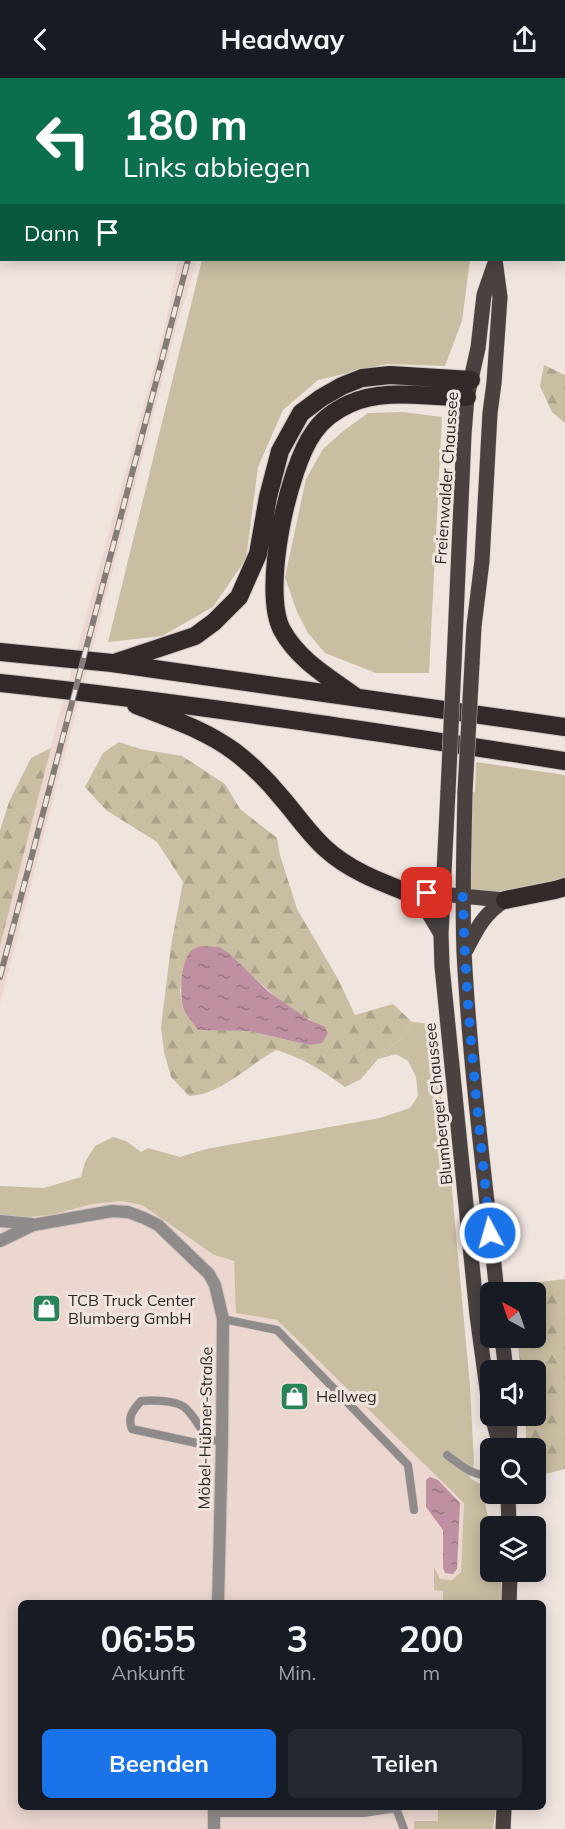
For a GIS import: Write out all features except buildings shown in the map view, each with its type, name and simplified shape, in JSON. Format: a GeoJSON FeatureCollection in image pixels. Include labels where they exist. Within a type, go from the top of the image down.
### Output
{"type":"FeatureCollection","features":[{"type":"Feature","properties":{"kind":"highway"},"geometry":{"type":"LineString","coordinates":[[112,663],[195,636],[214,622],[239,597],[258,554],[268,497],[280,451],[301,413],[321,398],[362,378],[390,375],[481,391]]}},
{"type":"Feature","properties":{"kind":"highway"},"geometry":{"type":"LineString","coordinates":[[358,698],[307,660],[291,645],[281,628],[276,610],[274,580],[286,502],[306,443],[315,430],[334,412],[351,403],[389,395],[481,391]]}},
{"type":"Feature","properties":{"kind":"highway"},"geometry":{"type":"LineString","coordinates":[[0,652],[112,663],[565,727]]}},
{"type":"Feature","properties":{"kind":"highway"},"geometry":{"type":"LineString","coordinates":[[0,683],[106,694],[296,720],[565,761]]}},
{"type":"Feature","properties":{"kind":"highway"},"geometry":{"type":"LineString","coordinates":[[106,694],[183,724],[234,751],[280,795],[326,849],[345,864],[366,876],[411,894]]}},
{"type":"Feature","properties":{"kind":"highway"},"geometry":{"type":"LineString","coordinates":[[505,900],[565,887]]}},
{"type":"Feature","properties":{"kind":"main road","name":"Freienwalder Chaussee"},"geometry":{"type":"LineString","coordinates":[[463,897],[465,792],[474,626],[482,561],[481,391],[478,348],[484,295],[495,261]]}},
{"type":"Feature","properties":{"kind":"main road","name":"Freienwalder Chaussee"},"geometry":{"type":"LineString","coordinates":[[448,791],[464,434],[481,391],[500,297],[495,261]]}},
{"type":"Feature","properties":{"kind":"main road","name":"Blumberger Chaussee"},"geometry":{"type":"LineString","coordinates":[[448,791],[441,934],[445,1004],[483,1360]]}},
{"type":"Feature","properties":{"kind":"main road"},"geometry":{"type":"LineString","coordinates":[[411,894],[442,893],[505,900]]}},
{"type":"Feature","properties":{"kind":"main road"},"geometry":{"type":"LineString","coordinates":[[411,894],[426,909],[441,934]]}},
{"type":"Feature","properties":{"kind":"main road"},"geometry":{"type":"LineString","coordinates":[[463,897],[477,1110],[496,1282]]}},
{"type":"Feature","properties":{"kind":"main road"},"geometry":{"type":"LineString","coordinates":[[465,953],[485,916],[505,900]]}},
{"type":"Feature","properties":{"kind":"main road"},"geometry":{"type":"LineString","coordinates":[[509,1600],[510,1582]]}},
{"type":"Feature","properties":{"kind":"main road"},"geometry":{"type":"LineString","coordinates":[[503,1829],[504,1810]]}},
{"type":"Feature","properties":{"kind":"street","name":"Möbel-Hübner-Straße"},"geometry":{"type":"LineString","coordinates":[[0,1221],[33,1225],[112,1212],[128,1212],[158,1225],[209,1274],[218,1293],[223,1319],[218,1600]]}},
{"type":"Feature","properties":{"kind":"street","name":"Möbel-Hübner-Straße"},"geometry":{"type":"LineString","coordinates":[[0,1242],[33,1225]]}},
{"type":"Feature","properties":{"kind":"street"},"geometry":{"type":"LineString","coordinates":[[214,1810],[214,1829]]}},
{"type":"Feature","properties":{"kind":"lane"},"geometry":{"type":"LineString","coordinates":[[223,1319],[277,1330],[408,1465],[414,1510]]}},
{"type":"Feature","properties":{"kind":"lane"},"geometry":{"type":"LineString","coordinates":[[207,1440],[183,1406],[156,1399],[141,1401],[132,1411],[129,1422],[132,1429],[201,1444],[207,1440],[222,1441]]}},
{"type":"Feature","properties":{"kind":"lane"},"geometry":{"type":"LineString","coordinates":[[447,1455],[470,1472],[480,1475]]}},
{"type":"Feature","properties":{"kind":"lane"},"geometry":{"type":"LineString","coordinates":[[214,1810],[363,1813],[383,1810]]}},
{"type":"Feature","properties":{"kind":"lane"},"geometry":{"type":"LineString","coordinates":[[397,1810],[404,1829]]}},
{"type":"Feature","properties":{"kind":"shaded area"},"geometry":{"type":"Polygon","coordinates":[[[178,261],[197,261],[176,328],[0,1004],[0,946],[56,727],[165,326],[178,261]]]}},
{"type":"Feature","properties":{"kind":"shaded area"},"geometry":{"type":"Polygon","coordinates":[[[122,1201],[142,1205],[214,1255],[234,1261],[237,1313],[277,1320],[465,1503],[461,1572],[452,1580],[440,1579],[435,1569],[434,1590],[443,1591],[443,1600],[18,1600],[18,1810],[438,1810],[438,1821],[414,1821],[414,1829],[0,1829],[0,1215],[28,1217],[50,1215],[93,1204],[122,1201]]]}},
{"type":"Feature","properties":{"kind":"green space"},"geometry":{"type":"Polygon","coordinates":[[[202,261],[470,261],[462,321],[445,366],[387,364],[318,380],[283,410],[258,467],[246,559],[213,607],[162,636],[108,642],[202,261]]]}},
{"type":"Feature","properties":{"kind":"green space"},"geometry":{"type":"Polygon","coordinates":[[[544,365],[565,375],[565,423],[552,412],[540,386],[544,365]]]}},
{"type":"Feature","properties":{"kind":"green space"},"geometry":{"type":"Polygon","coordinates":[[[403,412],[442,417],[429,673],[376,673],[325,653],[308,633],[297,612],[285,577],[306,479],[323,449],[368,413],[403,412]]]}},
{"type":"Feature","properties":{"kind":"green space"},"geometry":{"type":"Polygon","coordinates":[[[119,742],[140,749],[182,756],[225,784],[240,809],[277,838],[297,909],[338,979],[355,1015],[393,1004],[412,1022],[400,1039],[361,1079],[345,1087],[304,1061],[276,1050],[226,1083],[203,1094],[189,1096],[171,1077],[164,1052],[161,1027],[171,946],[183,882],[157,842],[106,810],[85,787],[103,753],[119,742]],[[229,953],[186,960],[180,990],[183,1008],[198,1029],[249,1031],[309,1045],[324,1026],[285,1004],[229,953]]]}},
{"type":"Feature","properties":{"kind":"green space"},"geometry":{"type":"Polygon","coordinates":[[[51,748],[0,946],[0,830],[9,802],[31,758],[51,748]]]}},
{"type":"Feature","properties":{"kind":"green space"},"geometry":{"type":"Polygon","coordinates":[[[476,762],[565,775],[565,882],[511,893],[473,891],[471,888],[472,793],[475,792],[476,762]]]}},
{"type":"Feature","properties":{"kind":"green space"},"geometry":{"type":"Polygon","coordinates":[[[412,1022],[432,1024],[451,1179],[470,1386],[474,1464],[470,1478],[480,1484],[480,1504],[485,1504],[488,1516],[480,1516],[480,1582],[502,1582],[501,1600],[443,1600],[443,1591],[434,1590],[434,1567],[440,1579],[452,1580],[461,1572],[464,1503],[277,1320],[236,1313],[234,1261],[214,1255],[142,1205],[122,1201],[93,1204],[50,1215],[29,1217],[0,1215],[0,1186],[44,1188],[81,1177],[85,1162],[95,1146],[113,1137],[126,1141],[141,1152],[148,1148],[180,1157],[206,1149],[380,1118],[410,1108],[418,1096],[416,1077],[408,1061],[396,1054],[378,1059],[400,1039],[412,1022]]]}},
{"type":"Feature","properties":{"kind":"green space"},"geometry":{"type":"Polygon","coordinates":[[[565,1279],[565,1469],[546,1474],[546,1438],[526,1438],[526,1426],[546,1426],[546,1360],[520,1360],[518,1348],[546,1348],[546,1282],[538,1282],[565,1279]]]}},
{"type":"Feature","properties":{"kind":"green space"},"geometry":{"type":"Polygon","coordinates":[[[438,1810],[496,1810],[493,1829],[414,1829],[414,1821],[438,1821],[438,1810]]]}},
{"type":"Feature","properties":{"kind":"water"},"geometry":{"type":"Polygon","coordinates":[[[201,946],[219,947],[229,953],[269,992],[309,1020],[324,1026],[328,1033],[322,1043],[309,1045],[249,1031],[198,1030],[184,1010],[181,988],[188,955],[192,950],[201,946]]]}},
{"type":"Feature","properties":{"kind":"water"},"geometry":{"type":"Polygon","coordinates":[[[430,1477],[438,1480],[460,1503],[457,1569],[453,1574],[445,1573],[443,1568],[443,1530],[426,1507],[426,1480],[430,1477]]]}},
{"type":"Feature","properties":{"kind":"railway"},"geometry":{"type":"LineString","coordinates":[[0,977],[188,261]]}},
{"type":"Feature","properties":{"kind":"place","name":"TCB Truck Center Blumberg GmbH"},"geometry":{"type":"Point","coordinates":[47,1309]}},
{"type":"Feature","properties":{"kind":"place","name":"Hellweg"},"geometry":{"type":"Point","coordinates":[295,1396]}},
{"type":"Feature","properties":{"kind":"route"},"geometry":{"type":"LineString","coordinates":[[427,893],[463,897],[477,1110],[490,1233]]}}]}
